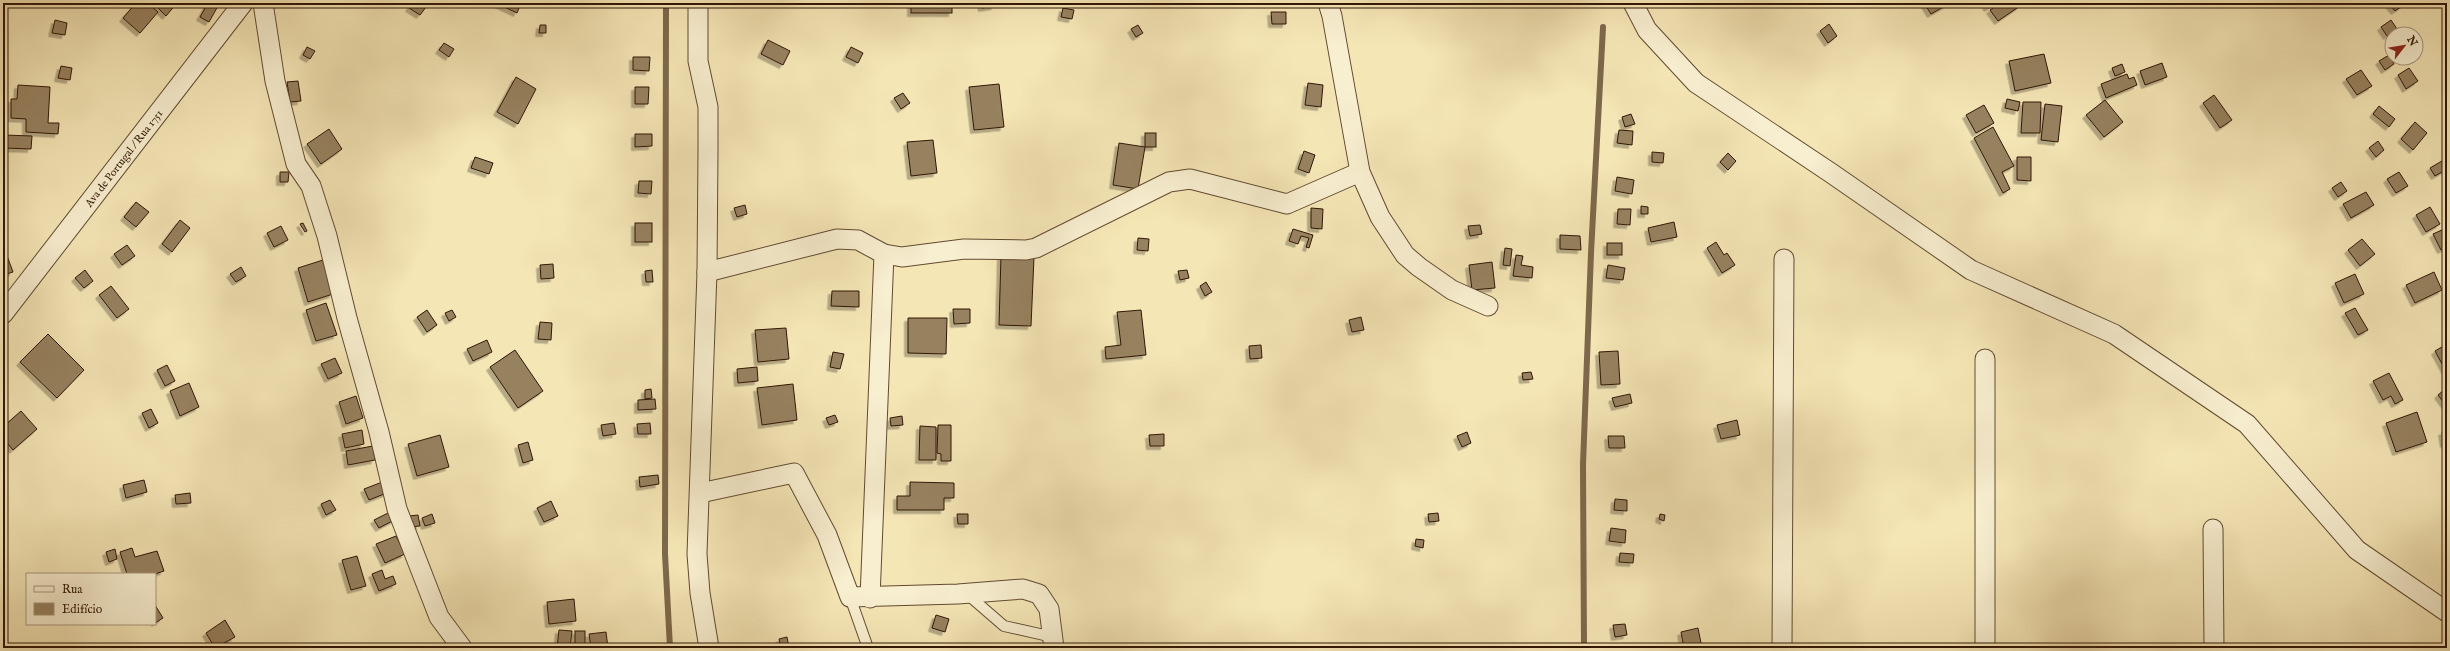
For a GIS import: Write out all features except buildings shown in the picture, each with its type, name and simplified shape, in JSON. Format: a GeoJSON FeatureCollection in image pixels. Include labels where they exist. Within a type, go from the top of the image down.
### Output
{"type":"FeatureCollection","features":[{"type":"Feature","properties":{"kind":"street","name":"Ava de Portugal / Rua 1751"},"geometry":{"type":"LineString","coordinates":[[3,314],[243,3]]}},
{"type":"Feature","properties":{"kind":"street"},"geometry":{"type":"LineString","coordinates":[[263,3],[275,81],[296,164],[311,186],[327,236],[379,432],[397,509],[439,617],[462,648]]}},
{"type":"Feature","properties":{"kind":"street"},"geometry":{"type":"LineString","coordinates":[[698,3],[698,60],[708,110],[707,272],[697,554],[700,593],[709,648]]}},
{"type":"Feature","properties":{"kind":"street"},"geometry":{"type":"LineString","coordinates":[[1328,3],[1332,16],[1360,172],[1380,217],[1405,255],[1452,290],[1488,306]]}},
{"type":"Feature","properties":{"kind":"street"},"geometry":{"type":"LineString","coordinates":[[1633,3],[1647,30],[1696,83],[1971,270],[2114,334],[2247,424],[2357,550],[2447,612]]}},
{"type":"Feature","properties":{"kind":"street"},"geometry":{"type":"LineString","coordinates":[[707,272],[837,239],[858,240],[884,254],[902,257],[964,249],[1026,250],[1036,248],[1169,182],[1190,179],[1287,204],[1360,172]]}},
{"type":"Feature","properties":{"kind":"street"},"geometry":{"type":"LineString","coordinates":[[870,598],[884,254]]}},
{"type":"Feature","properties":{"kind":"street"},"geometry":{"type":"LineString","coordinates":[[1782,648],[1784,259]]}},
{"type":"Feature","properties":{"kind":"street"},"geometry":{"type":"LineString","coordinates":[[1985,359],[1985,648]]}},
{"type":"Feature","properties":{"kind":"street"},"geometry":{"type":"LineString","coordinates":[[700,493],[794,473],[827,535],[850,597],[870,598],[968,594],[1022,589],[1039,594],[1049,609],[1054,643]]}},
{"type":"Feature","properties":{"kind":"street"},"geometry":{"type":"LineString","coordinates":[[2213,529],[2214,648]]}},
{"type":"Feature","properties":{"kind":"lane"},"geometry":{"type":"LineString","coordinates":[[968,594],[1004,626],[1054,643]]}},
{"type":"Feature","properties":{"kind":"lane"},"geometry":{"type":"LineString","coordinates":[[850,597],[868,648]]}},
{"type":"Feature","properties":{"kind":"waterway"},"geometry":{"type":"LineString","coordinates":[[666,3],[665,554],[670,648]]}},
{"type":"Feature","properties":{"kind":"waterway"},"geometry":{"type":"LineString","coordinates":[[1584,648],[1583,465],[1591,253],[1603,27]]}}]}
